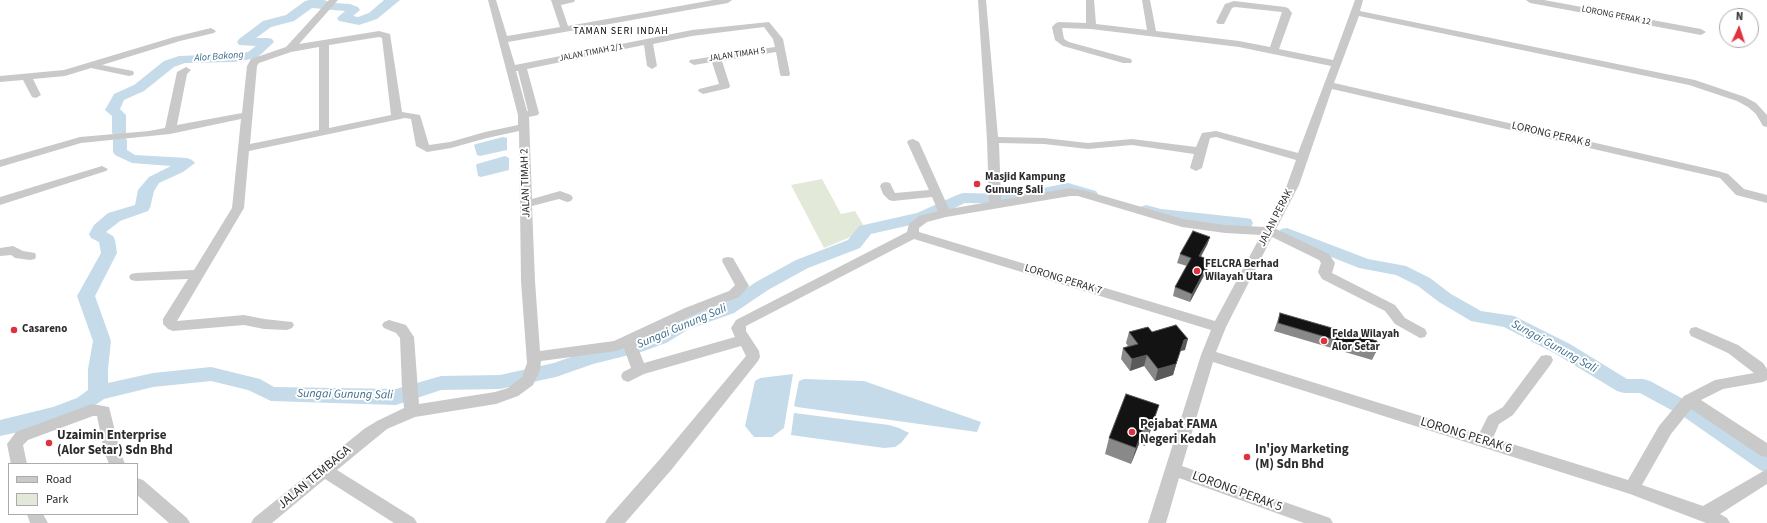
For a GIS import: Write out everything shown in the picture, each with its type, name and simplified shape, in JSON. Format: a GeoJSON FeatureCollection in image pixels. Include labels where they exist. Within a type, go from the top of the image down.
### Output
{"type":"FeatureCollection","features":[{"type":"Feature","properties":{"kind":"street","name":"JALAN TIMAH 2"},"geometry":{"type":"LineString","coordinates":[[492,0],[503,40],[516,68],[524,121],[532,369]]}},
{"type":"Feature","properties":{"kind":"street"},"geometry":{"type":"LineString","coordinates":[[565,29],[555,2],[571,0]]}},
{"type":"Feature","properties":{"kind":"street"},"geometry":{"type":"LineString","coordinates":[[503,40],[728,0]]}},
{"type":"Feature","properties":{"kind":"street"},"geometry":{"type":"LineString","coordinates":[[982,0],[993,140],[994,201]]}},
{"type":"Feature","properties":{"kind":"street"},"geometry":{"type":"LineString","coordinates":[[1090,0],[1091,26]]}},
{"type":"Feature","properties":{"kind":"street"},"geometry":{"type":"LineString","coordinates":[[1146,0],[1152,34]]}},
{"type":"Feature","properties":{"kind":"street","name":"JALAN PERAK"},"geometry":{"type":"LineString","coordinates":[[1157,523],[1208,355],[1220,327],[1293,185],[1359,0]]}},
{"type":"Feature","properties":{"kind":"street","name":"LORONG PERAK 12"},"geometry":{"type":"LineString","coordinates":[[1530,0],[1701,32]]}},
{"type":"Feature","properties":{"kind":"street"},"geometry":{"type":"LineString","coordinates":[[289,49],[331,4]]}},
{"type":"Feature","properties":{"kind":"street"},"geometry":{"type":"LineString","coordinates":[[1221,22],[1228,6],[1234,4],[1285,10],[1287,12],[1274,50]]}},
{"type":"Feature","properties":{"kind":"street"},"geometry":{"type":"LineString","coordinates":[[1355,13],[1691,82],[1741,99],[1752,105],[1760,112],[1767,124]]}},
{"type":"Feature","properties":{"kind":"street","name":"JALAN TIMAH 2/1"},"geometry":{"type":"LineString","coordinates":[[516,68],[698,32],[766,24],[778,39],[779,49]]}},
{"type":"Feature","properties":{"kind":"street"},"geometry":{"type":"LineString","coordinates":[[1127,61],[1066,44],[1060,40],[1057,28],[1061,25],[1091,26],[1239,44],[1337,64]]}},
{"type":"Feature","properties":{"kind":"street"},"geometry":{"type":"LineString","coordinates":[[0,79],[55,75],[177,39],[211,31]]}},
{"type":"Feature","properties":{"kind":"street"},"geometry":{"type":"LineString","coordinates":[[287,325],[264,324],[244,320],[173,326],[170,324],[170,320],[238,208],[253,63],[259,59],[289,49],[379,34],[387,36],[396,116]]}},
{"type":"Feature","properties":{"kind":"street"},"geometry":{"type":"LineString","coordinates":[[648,41],[652,66]]}},
{"type":"Feature","properties":{"kind":"street"},"geometry":{"type":"LineString","coordinates":[[324,43],[324,133]]}},
{"type":"Feature","properties":{"kind":"street"},"geometry":{"type":"LineString","coordinates":[[779,49],[785,74]]}},
{"type":"Feature","properties":{"kind":"street","name":"JALAN TIMAH 5"},"geometry":{"type":"LineString","coordinates":[[694,62],[779,49]]}},
{"type":"Feature","properties":{"kind":"street"},"geometry":{"type":"LineString","coordinates":[[703,91],[725,86],[716,59]]}},
{"type":"Feature","properties":{"kind":"street"},"geometry":{"type":"LineString","coordinates":[[89,66],[129,73]]}},
{"type":"Feature","properties":{"kind":"street"},"geometry":{"type":"LineString","coordinates":[[170,131],[182,72],[186,70]]}},
{"type":"Feature","properties":{"kind":"street"},"geometry":{"type":"LineString","coordinates":[[27,77],[36,95]]}},
{"type":"Feature","properties":{"kind":"street","name":"LORONG PERAK 8"},"geometry":{"type":"LineString","coordinates":[[1328,85],[1714,173],[1724,176],[1730,180],[1736,190],[1740,192],[1767,199]]}},
{"type":"Feature","properties":{"kind":"street"},"geometry":{"type":"LineString","coordinates":[[244,149],[410,114],[418,120],[422,146],[427,149],[451,146],[524,121]]}},
{"type":"Feature","properties":{"kind":"street"},"geometry":{"type":"LineString","coordinates":[[0,164],[80,140],[170,131],[247,115]]}},
{"type":"Feature","properties":{"kind":"street"},"geometry":{"type":"LineString","coordinates":[[1196,168],[1206,135],[1216,134],[1302,158]]}},
{"type":"Feature","properties":{"kind":"street"},"geometry":{"type":"LineString","coordinates":[[993,140],[1044,141],[1088,146],[1132,142],[1200,151]]}},
{"type":"Feature","properties":{"kind":"street"},"geometry":{"type":"LineString","coordinates":[[913,142],[941,205]]}},
{"type":"Feature","properties":{"kind":"street"},"geometry":{"type":"LineString","coordinates":[[0,201],[102,169]]}},
{"type":"Feature","properties":{"kind":"street"},"geometry":{"type":"LineString","coordinates":[[886,186],[889,194],[893,197],[941,205],[1053,196],[1064,193],[1079,193],[1182,223],[1225,229],[1270,232],[1324,258],[1328,262],[1325,272],[1328,276],[1390,308],[1397,315],[1400,321],[1420,333]]}},
{"type":"Feature","properties":{"kind":"street"},"geometry":{"type":"LineString","coordinates":[[527,204],[560,195],[567,198]]}},
{"type":"Feature","properties":{"kind":"street"},"geometry":{"type":"LineString","coordinates":[[614,523],[666,464],[753,357],[752,351],[738,328],[744,320],[913,230],[923,219],[941,205]]}},
{"type":"Feature","properties":{"kind":"street","name":"LORONG PERAK 7"},"geometry":{"type":"LineString","coordinates":[[913,230],[1220,327]]}},
{"type":"Feature","properties":{"kind":"street"},"geometry":{"type":"LineString","coordinates":[[0,252],[13,250],[20,255],[30,256]]}},
{"type":"Feature","properties":{"kind":"street"},"geometry":{"type":"LineString","coordinates":[[532,369],[616,346],[630,345],[659,327],[690,311],[734,294],[740,290],[742,286],[728,261]]}},
{"type":"Feature","properties":{"kind":"street"},"geometry":{"type":"LineString","coordinates":[[136,277],[198,274]]}},
{"type":"Feature","properties":{"kind":"street"},"geometry":{"type":"LineString","coordinates":[[389,325],[401,329],[407,337],[410,398]]}},
{"type":"Feature","properties":{"kind":"street"},"geometry":{"type":"LineString","coordinates":[[1632,488],[1665,430],[1684,406],[1720,384],[1758,378],[1763,375],[1758,367],[1733,350],[1696,332]]}},
{"type":"Feature","properties":{"kind":"street"},"geometry":{"type":"LineString","coordinates":[[630,345],[633,373],[744,340]]}},
{"type":"Feature","properties":{"kind":"street","name":"LORONG PERAK 6"},"geometry":{"type":"LineString","coordinates":[[1208,355],[1632,488],[1705,514],[1721,523]]}},
{"type":"Feature","properties":{"kind":"street"},"geometry":{"type":"LineString","coordinates":[[1483,442],[1493,420],[1508,411],[1546,360]]}},
{"type":"Feature","properties":{"kind":"street","name":"JALAN TEMBAGA"},"geometry":{"type":"LineString","coordinates":[[260,523],[370,433],[410,398],[496,398],[517,390],[532,369]]}},
{"type":"Feature","properties":{"kind":"street"},"geometry":{"type":"LineString","coordinates":[[1684,406],[1767,451]]}},
{"type":"Feature","properties":{"kind":"street"},"geometry":{"type":"LineString","coordinates":[[19,463],[15,444],[22,436],[92,410],[104,412],[112,451],[117,463]]}},
{"type":"Feature","properties":{"kind":"street","name":"LORONG PERAK 5"},"geometry":{"type":"LineString","coordinates":[[1173,469],[1324,523]]}},
{"type":"Feature","properties":{"kind":"street"},"geometry":{"type":"LineString","coordinates":[[324,470],[408,523]]}},
{"type":"Feature","properties":{"kind":"street"},"geometry":{"type":"LineString","coordinates":[[1705,514],[1767,476]]}},
{"type":"Feature","properties":{"kind":"street"},"geometry":{"type":"LineString","coordinates":[[138,487],[181,523]]}},
{"type":"Feature","properties":{"kind":"green space"},"geometry":{"type":"Polygon","coordinates":[[[822,179],[841,214],[855,211],[864,226],[857,229],[855,235],[824,248],[791,185],[822,179]]]}},
{"type":"Feature","properties":{"kind":"water"},"geometry":{"type":"Polygon","coordinates":[[[503,137],[507,138],[507,150],[480,156],[477,155],[474,145],[503,137]]]}},
{"type":"Feature","properties":{"kind":"water"},"geometry":{"type":"Polygon","coordinates":[[[505,156],[509,158],[509,170],[481,177],[478,176],[477,164],[505,156]]]}},
{"type":"Feature","properties":{"kind":"water"},"geometry":{"type":"Polygon","coordinates":[[[793,374],[784,428],[772,437],[754,437],[745,426],[755,381],[760,378],[793,374]]]}},
{"type":"Feature","properties":{"kind":"water"},"geometry":{"type":"Polygon","coordinates":[[[804,379],[864,381],[981,422],[977,432],[797,407],[794,406],[799,381],[804,379]]]}},
{"type":"Feature","properties":{"kind":"water"},"geometry":{"type":"Polygon","coordinates":[[[794,413],[889,425],[909,433],[901,443],[895,447],[884,448],[791,435],[794,413]]]}},
{"type":"Feature","properties":{"kind":"building","name":"FELCRA Berhad Wilayah Utara"},"geometry":{"type":"Polygon","coordinates":[[[1193,231],[1210,237],[1199,256],[1210,260],[1192,294],[1175,287],[1191,258],[1180,254],[1193,231]]]}},
{"type":"Feature","properties":{"kind":"building"},"geometry":{"type":"Polygon","coordinates":[[[1280,313],[1377,341],[1376,352],[1278,323],[1280,313]]]}},
{"type":"Feature","properties":{"kind":"building"},"geometry":{"type":"Polygon","coordinates":[[[1176,325],[1188,339],[1184,340],[1176,364],[1158,369],[1147,355],[1132,359],[1123,348],[1138,344],[1129,332],[1148,327],[1152,332],[1176,325]]]}},
{"type":"Feature","properties":{"kind":"building"},"geometry":{"type":"Polygon","coordinates":[[[1126,394],[1159,405],[1150,430],[1143,428],[1136,448],[1109,438],[1126,394]]]}},
{"type":"Feature","properties":{"kind":"waterway","name":"Alor Bakong"},"geometry":{"type":"LineString","coordinates":[[119,133],[119,115],[112,110],[119,97],[139,88],[169,64],[184,59],[234,58],[252,55],[268,42],[243,42],[267,24],[290,18],[309,4],[324,4],[333,7],[346,7],[354,10],[343,18],[359,21],[373,16],[389,2],[394,0]]}},
{"type":"Feature","properties":{"kind":"waterway","name":"Alor Bakong"},"geometry":{"type":"LineString","coordinates":[[98,393],[98,369],[102,341],[86,296],[109,253],[107,240],[97,234],[100,229],[114,217],[142,208],[146,190],[154,180],[178,169],[187,163],[132,159],[120,152],[120,140]]}},
{"type":"Feature","properties":{"kind":"waterway","name":"Sungai Gunung Sali"},"geometry":{"type":"LineString","coordinates":[[98,393],[153,380],[211,374],[253,384],[271,394],[396,397],[441,383],[500,382],[556,370],[589,358],[634,347],[659,338],[683,324],[728,309],[762,286],[802,264],[854,244],[865,230],[922,217],[963,198],[1013,199],[1068,188],[1090,194]]}},
{"type":"Feature","properties":{"kind":"waterway","name":"Sungai Gunung Sali"},"geometry":{"type":"LineString","coordinates":[[1146,210],[1160,214],[1245,223]]}},
{"type":"Feature","properties":{"kind":"waterway","name":"Sungai Gunung Sali"},"geometry":{"type":"LineString","coordinates":[[1287,233],[1365,264],[1400,270],[1424,282],[1445,298],[1477,317],[1508,321],[1563,349],[1624,386],[1643,386],[1691,412],[1767,464]]}},
{"type":"Feature","properties":{"kind":"waterway"},"geometry":{"type":"LineString","coordinates":[[0,428],[28,422],[58,413],[84,403],[98,393]]}},
{"type":"Feature","properties":{"kind":"place","name":"Masjid Kampung Gunung Sali"},"geometry":{"type":"Point","coordinates":[977,184]}},
{"type":"Feature","properties":{"kind":"place","name":"FELCRA Berhad Wilayah Utara"},"geometry":{"type":"Point","coordinates":[1197,271]}},
{"type":"Feature","properties":{"kind":"place","name":"Casareno"},"geometry":{"type":"Point","coordinates":[14,330]}},
{"type":"Feature","properties":{"kind":"place","name":"Felda Wilayah Alor Setar"},"geometry":{"type":"Point","coordinates":[1324,341]}},
{"type":"Feature","properties":{"kind":"place","name":"Pejabat FAMA Negeri Kedah"},"geometry":{"type":"Point","coordinates":[1132,432]}},
{"type":"Feature","properties":{"kind":"place","name":"Uzaimin Enterprise (Alor Setar) Sdn Bhd"},"geometry":{"type":"Point","coordinates":[49,443]}},
{"type":"Feature","properties":{"kind":"place","name":"In'joy Marketing (M) Sdn Bhd"},"geometry":{"type":"Point","coordinates":[1247,457]}},
{"type":"Feature","properties":{"kind":"district","name":"TAMAN SERI INDAH"},"geometry":{"type":"Point","coordinates":[621,32]}}]}
